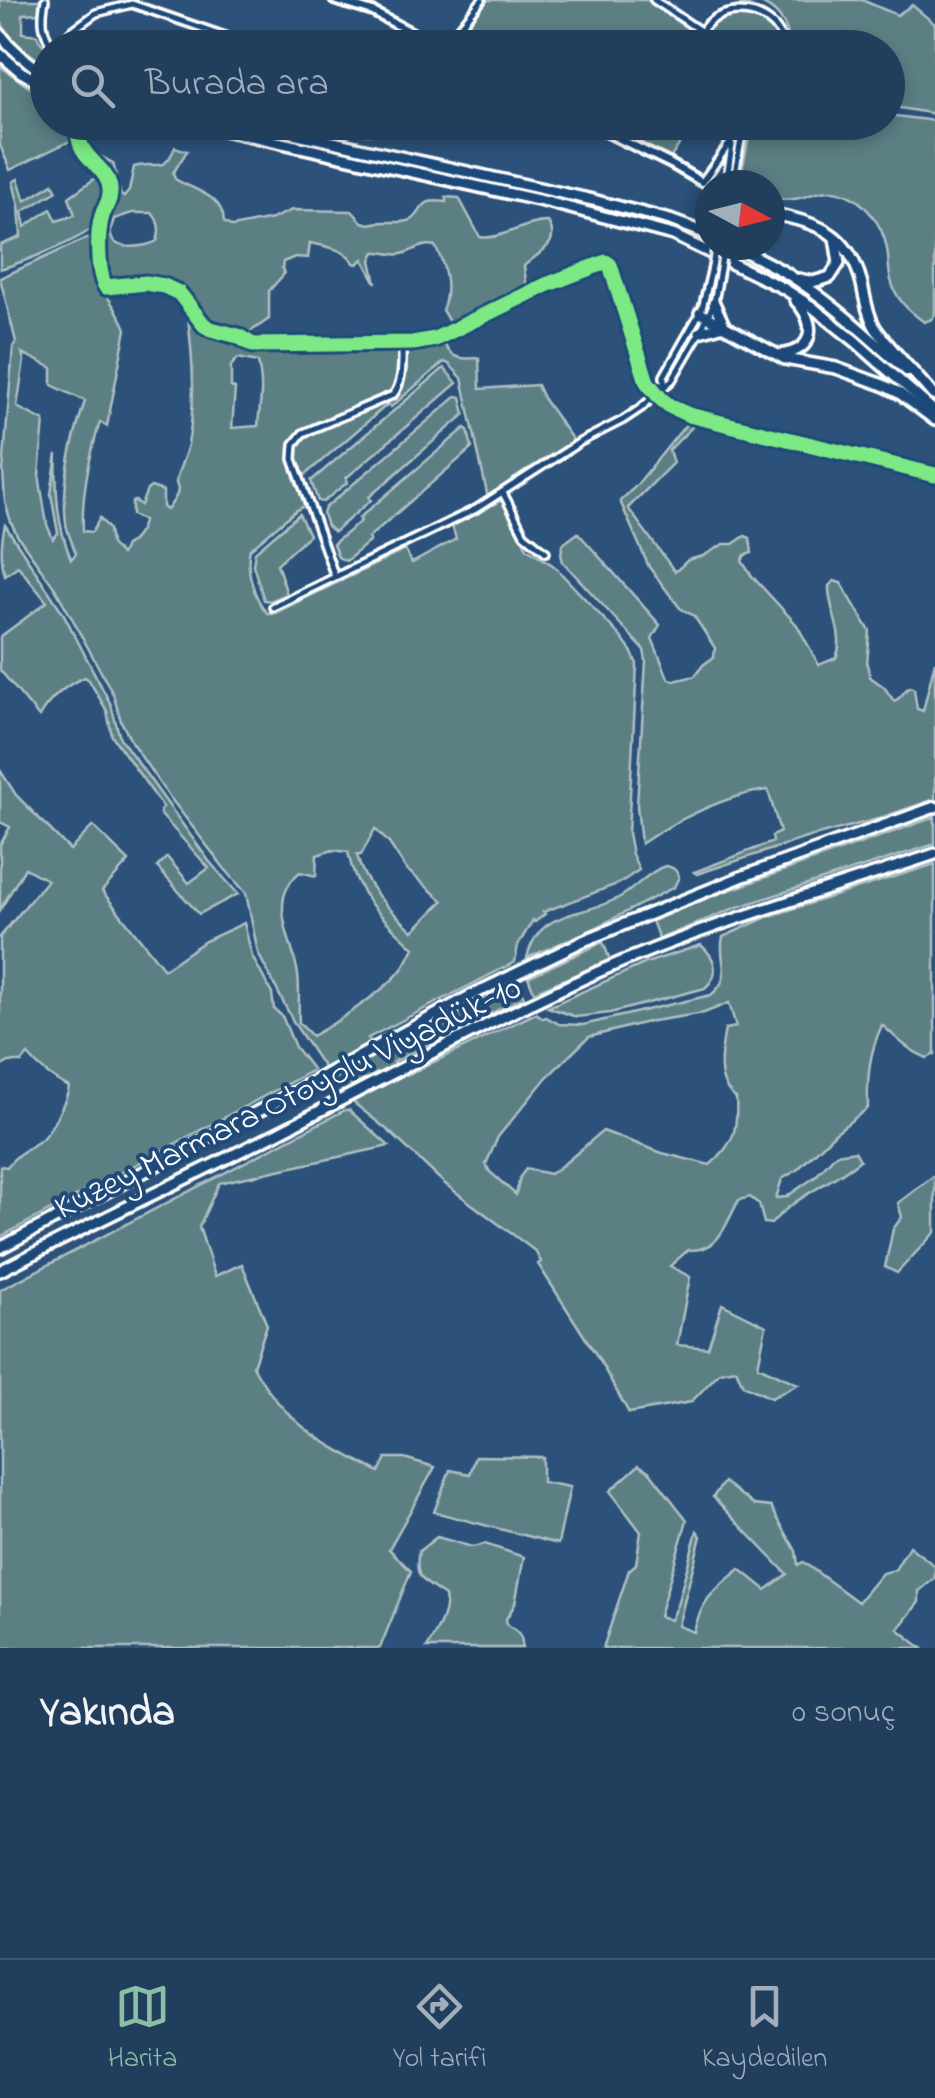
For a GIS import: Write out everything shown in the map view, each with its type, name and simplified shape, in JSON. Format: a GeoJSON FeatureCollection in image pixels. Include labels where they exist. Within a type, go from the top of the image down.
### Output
{"type":"FeatureCollection","features":[{"type":"Feature","properties":{"kind":"highway"},"geometry":{"type":"LineString","coordinates":[[0,34],[30,64]]}},
{"type":"Feature","properties":{"kind":"highway"},"geometry":{"type":"LineString","coordinates":[[0,54],[30,77]]}},
{"type":"Feature","properties":{"kind":"highway"},"geometry":{"type":"LineString","coordinates":[[267,140],[628,222],[696,244],[811,306],[935,412]]}},
{"type":"Feature","properties":{"kind":"highway"},"geometry":{"type":"LineString","coordinates":[[324,140],[593,200],[695,229]]}},
{"type":"Feature","properties":{"kind":"highway"},"geometry":{"type":"LineString","coordinates":[[785,217],[826,229],[854,258],[875,328],[934,396]]}},
{"type":"Feature","properties":{"kind":"highway"},"geometry":{"type":"LineString","coordinates":[[792,277],[813,282],[830,277],[839,263],[835,236]]}},
{"type":"Feature","properties":{"kind":"highway"},"geometry":{"type":"LineString","coordinates":[[760,260],[792,277],[851,321],[934,396]]}},
{"type":"Feature","properties":{"kind":"highway"},"geometry":{"type":"LineString","coordinates":[[776,354],[800,348],[810,333],[809,316],[783,288]]}},
{"type":"Feature","properties":{"kind":"highway"},"geometry":{"type":"LineString","coordinates":[[714,303],[724,325]]}},
{"type":"Feature","properties":{"kind":"highway"},"geometry":{"type":"LineString","coordinates":[[704,315],[785,358],[836,368],[899,393],[935,420]]}},
{"type":"Feature","properties":{"kind":"highway"},"geometry":{"type":"LineString","coordinates":[[700,332],[724,325]]}},
{"type":"Feature","properties":{"kind":"highway","name":"Kuzey Marmara Otoyolu Viyadük-10"},"geometry":{"type":"LineString","coordinates":[[0,1248],[455,1004],[583,941],[742,877],[935,807]]}},
{"type":"Feature","properties":{"kind":"highway","name":"Kuzey Marmara Otoyolu Viyadük-10"},"geometry":{"type":"LineString","coordinates":[[0,1271],[600,972],[756,911],[935,854]]}},
{"type":"Feature","properties":{"kind":"street"},"geometry":{"type":"LineString","coordinates":[[43,30],[45,0]]}},
{"type":"Feature","properties":{"kind":"street"},"geometry":{"type":"LineString","coordinates":[[334,0],[373,12],[408,30]]}},
{"type":"Feature","properties":{"kind":"street"},"geometry":{"type":"LineString","coordinates":[[457,30],[482,0]]}},
{"type":"Feature","properties":{"kind":"street"},"geometry":{"type":"LineString","coordinates":[[654,0],[699,30],[720,7]]}},
{"type":"Feature","properties":{"kind":"street"},"geometry":{"type":"LineString","coordinates":[[72,30],[90,16],[132,4],[208,30]]}},
{"type":"Feature","properties":{"kind":"street"},"geometry":{"type":"LineString","coordinates":[[770,12],[781,30]]}},
{"type":"Feature","properties":{"kind":"street"},"geometry":{"type":"LineString","coordinates":[[79,140],[110,184],[100,229],[102,282],[106,287],[146,283],[164,286],[179,294],[211,329],[238,336],[253,345],[402,344],[435,339],[546,285],[606,262],[647,382],[672,407],[710,422],[935,475]]}},
{"type":"Feature","properties":{"kind":"street"},"geometry":{"type":"LineString","coordinates":[[622,140],[695,178]]}},
{"type":"Feature","properties":{"kind":"street"},"geometry":{"type":"LineString","coordinates":[[733,170],[740,140]]}},
{"type":"Feature","properties":{"kind":"street"},"geometry":{"type":"LineString","coordinates":[[711,170],[732,142]]}},
{"type":"Feature","properties":{"kind":"street"},"geometry":{"type":"LineString","coordinates":[[730,170],[732,142]]}},
{"type":"Feature","properties":{"kind":"street"},"geometry":{"type":"LineString","coordinates":[[272,608],[476,509],[651,400],[672,380],[700,332],[713,260]]}},
{"type":"Feature","properties":{"kind":"street"},"geometry":{"type":"LineString","coordinates":[[664,385],[664,376],[714,303],[722,260]]}},
{"type":"Feature","properties":{"kind":"street"},"geometry":{"type":"LineString","coordinates":[[336,578],[293,459],[294,444],[302,433],[393,395],[400,386],[402,344]]}},
{"type":"Feature","properties":{"kind":"street"},"geometry":{"type":"LineString","coordinates":[[503,493],[524,534],[546,552]]}},
{"type":"Feature","properties":{"kind":"green space"},"geometry":{"type":"Polygon","coordinates":[[[0,0],[42,0],[39,13],[23,14],[23,33],[30,34],[30,53],[7,32],[0,17],[0,0]]]}},
{"type":"Feature","properties":{"kind":"green space"},"geometry":{"type":"Polygon","coordinates":[[[486,0],[648,0],[688,30],[462,30],[486,0]]]}},
{"type":"Feature","properties":{"kind":"green space"},"geometry":{"type":"Polygon","coordinates":[[[754,0],[862,0],[897,15],[912,5],[935,24],[935,114],[905,109],[905,30],[786,30],[769,8],[754,0]]]}},
{"type":"Feature","properties":{"kind":"green space"},"geometry":{"type":"Polygon","coordinates":[[[744,5],[759,10],[777,30],[706,30],[727,9],[744,5]]]}},
{"type":"Feature","properties":{"kind":"green space"},"geometry":{"type":"Polygon","coordinates":[[[0,66],[30,88],[30,140],[72,140],[10,170],[0,145],[0,66]]]}},
{"type":"Feature","properties":{"kind":"green space"},"geometry":{"type":"Polygon","coordinates":[[[905,117],[935,121],[932,319],[924,322],[896,293],[881,231],[856,200],[833,191],[785,200],[785,170],[742,170],[748,140],[905,140],[905,117]]]}},
{"type":"Feature","properties":{"kind":"green space"},"geometry":{"type":"Polygon","coordinates":[[[82,140],[89,140],[99,155],[113,163],[124,197],[134,167],[163,164],[175,147],[187,151],[173,173],[175,179],[213,200],[224,222],[232,227],[272,219],[292,210],[352,211],[362,222],[370,224],[406,221],[414,218],[426,203],[446,202],[446,197],[459,198],[480,237],[548,222],[551,242],[524,266],[527,290],[452,327],[442,310],[446,277],[435,246],[421,246],[399,254],[375,252],[371,260],[376,283],[363,259],[354,263],[341,251],[310,243],[308,258],[295,257],[283,262],[284,274],[269,291],[269,319],[244,336],[252,340],[368,335],[386,336],[387,340],[250,341],[205,322],[185,296],[168,284],[148,280],[104,282],[102,225],[114,194],[106,171],[82,140]],[[132,213],[114,219],[111,234],[118,244],[146,245],[157,241],[152,213],[132,213]]]}},
{"type":"Feature","properties":{"kind":"green space"},"geometry":{"type":"Polygon","coordinates":[[[629,140],[682,140],[670,159],[629,140]]]}},
{"type":"Feature","properties":{"kind":"green space"},"geometry":{"type":"Polygon","coordinates":[[[101,174],[106,200],[94,226],[64,244],[0,269],[0,245],[21,237],[13,182],[18,179],[25,201],[53,184],[57,191],[22,212],[25,227],[51,209],[57,221],[75,215],[69,197],[101,174]]]}},
{"type":"Feature","properties":{"kind":"green space"},"geometry":{"type":"Polygon","coordinates":[[[96,234],[99,279],[126,329],[107,426],[100,422],[89,463],[83,531],[92,532],[100,518],[109,529],[111,544],[121,555],[143,524],[143,520],[132,515],[132,502],[141,505],[151,487],[163,491],[163,507],[167,510],[178,490],[176,479],[188,444],[192,413],[188,318],[191,316],[206,328],[250,348],[398,348],[398,377],[393,390],[302,429],[295,437],[291,465],[306,505],[250,549],[252,582],[267,613],[275,613],[405,550],[412,563],[456,539],[452,526],[502,500],[527,548],[554,566],[631,651],[637,664],[628,833],[639,870],[620,883],[543,912],[533,920],[518,945],[515,962],[368,1038],[383,1053],[517,983],[524,997],[393,1062],[407,1075],[536,1013],[559,1024],[583,1025],[711,995],[724,974],[723,937],[767,917],[935,864],[935,1054],[927,1058],[920,1055],[882,1025],[870,1066],[868,1108],[782,1179],[776,1198],[786,1197],[815,1177],[836,1154],[855,1151],[860,1160],[791,1205],[771,1224],[764,1223],[759,1204],[750,1197],[739,1200],[715,1241],[688,1250],[670,1266],[690,1277],[677,1345],[708,1348],[722,1304],[766,1326],[758,1366],[798,1384],[771,1398],[743,1385],[736,1369],[720,1372],[691,1402],[629,1413],[538,1264],[541,1262],[535,1251],[445,1184],[330,1077],[294,1023],[258,953],[246,893],[132,743],[113,694],[73,620],[11,522],[3,471],[16,342],[0,278],[96,234]],[[22,353],[17,407],[44,421],[39,475],[53,539],[58,533],[51,494],[57,454],[58,508],[71,559],[76,554],[67,527],[65,492],[72,445],[85,401],[52,385],[52,368],[22,353]],[[238,358],[231,366],[231,387],[235,389],[232,428],[258,426],[258,362],[238,358]],[[375,829],[361,855],[357,855],[360,866],[372,887],[413,931],[443,901],[406,869],[375,829]],[[333,850],[317,855],[316,876],[300,872],[290,883],[283,908],[298,975],[299,1023],[312,1036],[385,986],[404,967],[414,948],[364,894],[348,852],[333,850]],[[729,1003],[704,1013],[589,1037],[547,1077],[498,1137],[486,1164],[490,1172],[516,1195],[526,1169],[550,1174],[603,1131],[662,1153],[710,1165],[733,1136],[736,1119],[736,1098],[724,1084],[721,1066],[725,1029],[736,1027],[729,1003]]]}},
{"type":"Feature","properties":{"kind":"green space"},"geometry":{"type":"Polygon","coordinates":[[[457,331],[445,339],[445,345],[455,356],[479,358],[480,389],[537,385],[572,442],[488,498],[462,378],[444,362],[304,476],[295,453],[299,440],[397,397],[403,387],[406,346],[426,344],[457,331]]]}},
{"type":"Feature","properties":{"kind":"green space"},"geometry":{"type":"Polygon","coordinates":[[[444,368],[457,383],[346,478],[348,482],[323,502],[318,501],[311,481],[444,368]]]}},
{"type":"Feature","properties":{"kind":"green space"},"geometry":{"type":"Polygon","coordinates":[[[457,396],[461,397],[465,414],[334,532],[327,526],[325,508],[457,396]]]}},
{"type":"Feature","properties":{"kind":"green space"},"geometry":{"type":"Polygon","coordinates":[[[693,421],[694,425],[669,450],[673,463],[628,508],[675,572],[688,560],[745,536],[750,538],[752,553],[742,561],[797,625],[819,665],[836,658],[839,649],[829,595],[829,586],[834,581],[841,583],[870,631],[870,677],[894,701],[910,687],[914,689],[917,709],[923,711],[935,661],[935,799],[697,874],[694,872],[773,842],[772,836],[780,832],[768,790],[702,810],[641,844],[637,805],[644,650],[563,562],[561,554],[563,544],[578,533],[660,625],[652,638],[668,678],[674,681],[695,676],[714,657],[715,648],[694,616],[680,608],[649,567],[620,501],[688,422],[693,421]]]}},
{"type":"Feature","properties":{"kind":"green space"},"geometry":{"type":"Polygon","coordinates":[[[465,428],[472,448],[346,561],[338,557],[333,544],[465,428]]]}},
{"type":"Feature","properties":{"kind":"green space"},"geometry":{"type":"Polygon","coordinates":[[[299,514],[309,535],[277,564],[287,594],[264,600],[253,565],[255,552],[299,514]]]}},
{"type":"Feature","properties":{"kind":"green space"},"geometry":{"type":"Polygon","coordinates":[[[5,525],[63,613],[111,705],[120,738],[209,861],[238,894],[199,914],[157,867],[167,857],[189,883],[209,868],[161,815],[163,807],[112,736],[107,711],[89,680],[85,677],[65,688],[39,717],[0,670],[0,637],[47,602],[18,566],[5,575],[5,525]]]}},
{"type":"Feature","properties":{"kind":"green space"},"geometry":{"type":"Polygon","coordinates":[[[0,770],[16,795],[70,850],[93,826],[129,861],[102,891],[164,969],[205,941],[244,923],[252,956],[272,994],[274,1009],[313,1070],[0,1237],[0,1166],[7,1167],[42,1138],[57,1117],[69,1087],[28,1055],[22,1062],[0,1067],[0,937],[47,880],[25,868],[0,910],[0,845],[10,827],[0,822],[0,770]]]}},
{"type":"Feature","properties":{"kind":"green space"},"geometry":{"type":"Polygon","coordinates":[[[935,817],[935,844],[735,908],[659,939],[652,921],[935,817]]]}},
{"type":"Feature","properties":{"kind":"green space"},"geometry":{"type":"Polygon","coordinates":[[[665,866],[678,874],[674,887],[527,958],[533,942],[552,922],[606,904],[665,866]]]}},
{"type":"Feature","properties":{"kind":"green space"},"geometry":{"type":"Polygon","coordinates":[[[603,942],[610,960],[534,992],[528,977],[603,942]]]}},
{"type":"Feature","properties":{"kind":"green space"},"geometry":{"type":"Polygon","coordinates":[[[701,945],[715,966],[705,988],[610,1013],[576,1017],[548,1007],[646,963],[701,945]]]}},
{"type":"Feature","properties":{"kind":"green space"},"geometry":{"type":"Polygon","coordinates":[[[345,1110],[389,1146],[219,1183],[199,1227],[215,1276],[242,1264],[267,1325],[253,1366],[278,1403],[323,1441],[379,1472],[386,1458],[404,1458],[435,1467],[389,1549],[411,1571],[380,1648],[0,1648],[0,1290],[345,1110]]]}},
{"type":"Feature","properties":{"kind":"green space"},"geometry":{"type":"Polygon","coordinates":[[[935,1175],[935,1232],[897,1273],[885,1267],[893,1229],[902,1217],[898,1203],[935,1175]]]}},
{"type":"Feature","properties":{"kind":"green space"},"geometry":{"type":"Polygon","coordinates":[[[476,1456],[542,1457],[542,1482],[570,1487],[558,1544],[434,1512],[450,1470],[470,1474],[476,1456]]]}},
{"type":"Feature","properties":{"kind":"green space"},"geometry":{"type":"Polygon","coordinates":[[[639,1465],[650,1472],[687,1520],[659,1616],[670,1620],[677,1605],[697,1531],[701,1536],[678,1626],[694,1632],[705,1603],[740,1569],[766,1590],[787,1574],[713,1497],[724,1482],[754,1505],[771,1507],[796,1551],[798,1565],[803,1562],[858,1602],[882,1573],[895,1570],[909,1546],[935,1566],[935,1578],[919,1591],[919,1602],[898,1629],[922,1648],[603,1648],[629,1570],[636,1564],[641,1532],[610,1491],[639,1465]]]}},
{"type":"Feature","properties":{"kind":"green space"},"geometry":{"type":"Polygon","coordinates":[[[437,1537],[472,1547],[485,1544],[524,1557],[515,1604],[506,1619],[507,1625],[521,1637],[522,1648],[427,1648],[443,1616],[445,1596],[422,1579],[418,1561],[419,1551],[437,1537]]]}},
{"type":"Feature","properties":{"kind":"cycle path"},"geometry":{"type":"LineString","coordinates":[[79,140],[109,185],[99,242],[106,287],[146,283],[164,286],[179,293],[211,329],[238,336],[253,345],[413,343],[435,339],[546,285],[606,262],[647,382],[671,407],[689,415],[935,475]]}}]}
